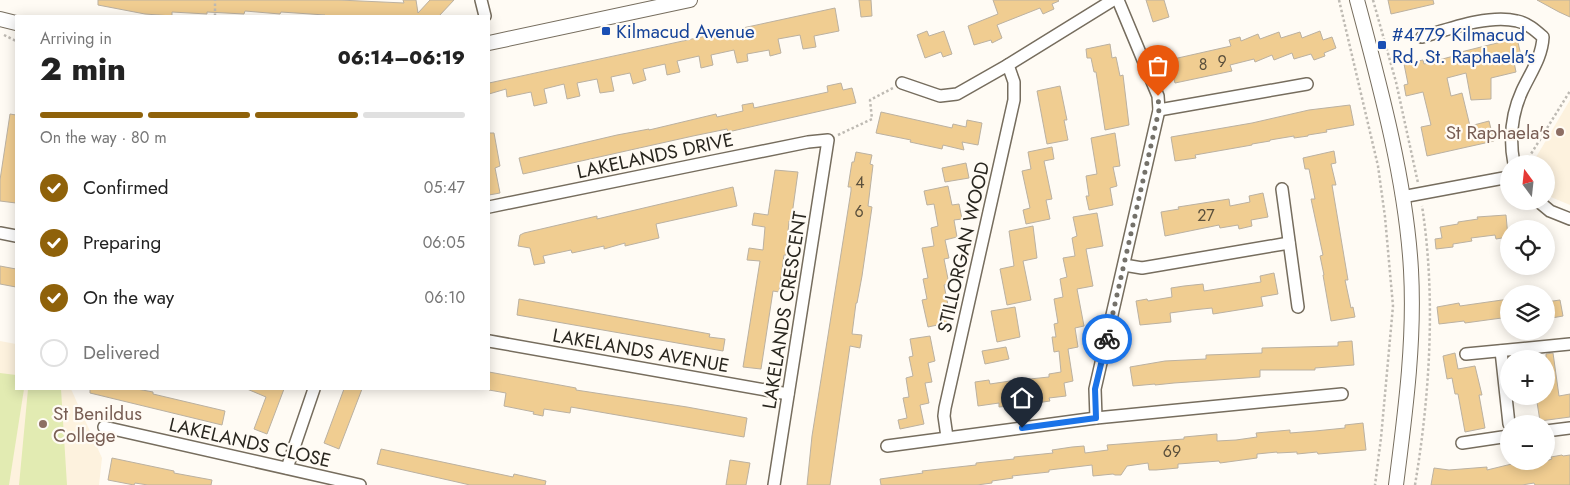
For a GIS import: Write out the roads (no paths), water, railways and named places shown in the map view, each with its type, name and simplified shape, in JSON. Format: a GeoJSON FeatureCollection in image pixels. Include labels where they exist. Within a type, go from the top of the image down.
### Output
{"type":"FeatureCollection","features":[{"type":"Feature","properties":{"kind":"street"},"geometry":{"type":"LineString","coordinates":[[481,0],[485,15]]}},
{"type":"Feature","properties":{"kind":"street"},"geometry":{"type":"LineString","coordinates":[[490,39],[690,0]]}},
{"type":"Feature","properties":{"kind":"street"},"geometry":{"type":"LineString","coordinates":[[902,83],[940,96],[957,94],[1113,0]]}},
{"type":"Feature","properties":{"kind":"street"},"geometry":{"type":"LineString","coordinates":[[1096,418],[1095,389],[1159,110],[1158,96],[1118,0]]}},
{"type":"Feature","properties":{"kind":"street"},"geometry":{"type":"LineString","coordinates":[[1357,0],[1391,138],[1402,197],[1411,270],[1411,355],[1396,485]]}},
{"type":"Feature","properties":{"kind":"street"},"geometry":{"type":"LineString","coordinates":[[0,19],[15,23]]}},
{"type":"Feature","properties":{"kind":"street"},"geometry":{"type":"LineString","coordinates":[[1422,37],[1465,25],[1492,20],[1517,21],[1532,27],[1543,36],[1543,50],[1522,92],[1511,122],[1513,155]]}},
{"type":"Feature","properties":{"kind":"street","name":"STILLORGAN WOOD"},"geometry":{"type":"LineString","coordinates":[[947,437],[944,416],[945,408],[1014,100],[1014,82],[1008,65]]}},
{"type":"Feature","properties":{"kind":"street"},"geometry":{"type":"LineString","coordinates":[[1159,110],[1307,84]]}},
{"type":"Feature","properties":{"kind":"street","name":"LAKELANDS DRIVE"},"geometry":{"type":"LineString","coordinates":[[490,208],[724,159],[828,140]]}},
{"type":"Feature","properties":{"kind":"street","name":"LAKELANDS CRESCENT"},"geometry":{"type":"LineString","coordinates":[[774,485],[828,140]]}},
{"type":"Feature","properties":{"kind":"street"},"geometry":{"type":"LineString","coordinates":[[1402,197],[1500,179]]}},
{"type":"Feature","properties":{"kind":"street"},"geometry":{"type":"LineString","coordinates":[[1282,189],[1298,307]]}},
{"type":"Feature","properties":{"kind":"street"},"geometry":{"type":"LineString","coordinates":[[1549,210],[1570,219]]}},
{"type":"Feature","properties":{"kind":"street"},"geometry":{"type":"LineString","coordinates":[[0,233],[15,236]]}},
{"type":"Feature","properties":{"kind":"street"},"geometry":{"type":"LineString","coordinates":[[1124,265],[1142,268],[1289,243]]}},
{"type":"Feature","properties":{"kind":"street","name":"LAKELANDS AVENUE"},"geometry":{"type":"LineString","coordinates":[[490,341],[788,394]]}},
{"type":"Feature","properties":{"kind":"street"},"geometry":{"type":"LineString","coordinates":[[1511,350],[1570,344]]}},
{"type":"Feature","properties":{"kind":"street"},"geometry":{"type":"LineString","coordinates":[[1466,354],[1500,351]]}},
{"type":"Feature","properties":{"kind":"street"},"geometry":{"type":"LineString","coordinates":[[287,468],[314,390]]}},
{"type":"Feature","properties":{"kind":"street"},"geometry":{"type":"LineString","coordinates":[[887,446],[1096,418],[1342,394]]}},
{"type":"Feature","properties":{"kind":"street","name":"LAKELANDS CLOSE"},"geometry":{"type":"LineString","coordinates":[[104,427],[360,485]]}},
{"type":"Feature","properties":{"kind":"street"},"geometry":{"type":"LineString","coordinates":[[1555,430],[1570,428]]}},
{"type":"Feature","properties":{"kind":"street"},"geometry":{"type":"LineString","coordinates":[[1462,443],[1500,437]]}},
{"type":"Feature","properties":{"kind":"place","name":"Kilmacud Avenue"},"geometry":{"type":"Point","coordinates":[606,31]}},
{"type":"Feature","properties":{"kind":"place","name":"#4779 Kilmacud Rd, St. Raphaela's"},"geometry":{"type":"Point","coordinates":[1382,45]}},
{"type":"Feature","properties":{"kind":"place","name":"St Raphaela's"},"geometry":{"type":"Point","coordinates":[1560,132]}},
{"type":"Feature","properties":{"kind":"place","name":"St Benildus College"},"geometry":{"type":"Point","coordinates":[43,424]}}]}
